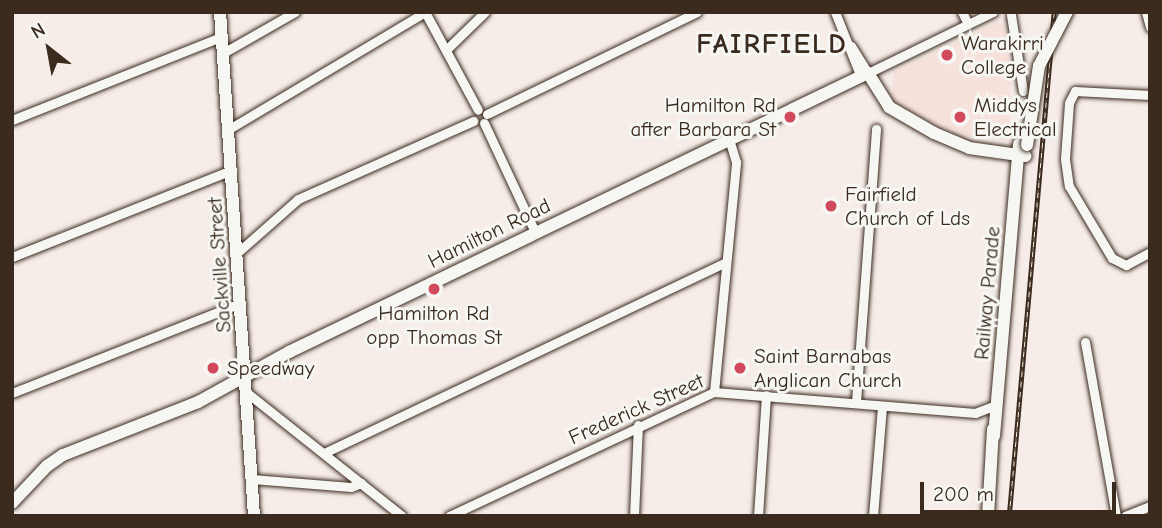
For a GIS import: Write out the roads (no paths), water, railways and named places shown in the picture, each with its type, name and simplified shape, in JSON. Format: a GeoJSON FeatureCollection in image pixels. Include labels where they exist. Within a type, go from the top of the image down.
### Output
{"type":"FeatureCollection","features":[{"type":"Feature","properties":{"kind":"main road","name":"Sackville Street"},"geometry":{"type":"LineString","coordinates":[[220,12],[254,516]]}},
{"type":"Feature","properties":{"kind":"main road"},"geometry":{"type":"LineString","coordinates":[[1022,154],[1032,65],[1058,12]]}},
{"type":"Feature","properties":{"kind":"main road"},"geometry":{"type":"LineString","coordinates":[[1022,154],[1039,66],[1067,12]]}},
{"type":"Feature","properties":{"kind":"main road"},"geometry":{"type":"LineString","coordinates":[[864,75],[882,100],[906,117],[960,144],[1022,154]]}},
{"type":"Feature","properties":{"kind":"main road","name":"Hamilton Road"},"geometry":{"type":"LineString","coordinates":[[12,503],[55,459],[198,402],[535,232],[864,75]]}},
{"type":"Feature","properties":{"kind":"main road","name":"Railway Parade"},"geometry":{"type":"LineString","coordinates":[[993,430],[1022,154]]}},
{"type":"Feature","properties":{"kind":"main road","name":"Railway Parade"},"geometry":{"type":"LineString","coordinates":[[988,516],[993,406],[998,388]]}},
{"type":"Feature","properties":{"kind":"main road"},"geometry":{"type":"LineString","coordinates":[[198,402],[233,395],[247,409]]}},
{"type":"Feature","properties":{"kind":"street"},"geometry":{"type":"LineString","coordinates":[[223,53],[295,12]]}},
{"type":"Feature","properties":{"kind":"street"},"geometry":{"type":"LineString","coordinates":[[229,130],[425,12],[483,116],[535,232]]}},
{"type":"Feature","properties":{"kind":"street"},"geometry":{"type":"LineString","coordinates":[[446,50],[485,12]]}},
{"type":"Feature","properties":{"kind":"street"},"geometry":{"type":"LineString","coordinates":[[237,253],[298,199],[473,121],[697,12]]}},
{"type":"Feature","properties":{"kind":"street"},"geometry":{"type":"LineString","coordinates":[[835,12],[864,75]]}},
{"type":"Feature","properties":{"kind":"street"},"geometry":{"type":"LineString","coordinates":[[962,12],[968,24]]}},
{"type":"Feature","properties":{"kind":"street","name":"Hamilton Road"},"geometry":{"type":"LineString","coordinates":[[864,75],[993,12]]}},
{"type":"Feature","properties":{"kind":"street"},"geometry":{"type":"LineString","coordinates":[[1146,12],[1150,27]]}},
{"type":"Feature","properties":{"kind":"street"},"geometry":{"type":"LineString","coordinates":[[1010,13],[1023,91]]}},
{"type":"Feature","properties":{"kind":"street"},"geometry":{"type":"LineString","coordinates":[[12,120],[221,37]]}},
{"type":"Feature","properties":{"kind":"street"},"geometry":{"type":"LineString","coordinates":[[1150,95],[1075,91],[1070,96],[1065,159],[1069,186],[1111,258],[1126,265],[1150,252]]}},
{"type":"Feature","properties":{"kind":"street"},"geometry":{"type":"LineString","coordinates":[[856,402],[876,129]]}},
{"type":"Feature","properties":{"kind":"street"},"geometry":{"type":"LineString","coordinates":[[714,392],[736,162],[729,139]]}},
{"type":"Feature","properties":{"kind":"street"},"geometry":{"type":"LineString","coordinates":[[12,257],[232,170]]}},
{"type":"Feature","properties":{"kind":"street"},"geometry":{"type":"LineString","coordinates":[[324,453],[725,263]]}},
{"type":"Feature","properties":{"kind":"street"},"geometry":{"type":"LineString","coordinates":[[12,393],[241,303]]}},
{"type":"Feature","properties":{"kind":"street"},"geometry":{"type":"LineString","coordinates":[[1085,342],[1116,516]]}},
{"type":"Feature","properties":{"kind":"street"},"geometry":{"type":"LineString","coordinates":[[246,392],[402,516]]}},
{"type":"Feature","properties":{"kind":"street","name":"Frederick Street"},"geometry":{"type":"LineString","coordinates":[[449,516],[638,425],[714,392],[975,413],[993,406]]}},
{"type":"Feature","properties":{"kind":"street"},"geometry":{"type":"LineString","coordinates":[[758,516],[766,395]]}},
{"type":"Feature","properties":{"kind":"street"},"geometry":{"type":"LineString","coordinates":[[873,516],[882,405]]}},
{"type":"Feature","properties":{"kind":"street","name":"Frederick Street"},"geometry":{"type":"LineString","coordinates":[[975,413],[993,430]]}},
{"type":"Feature","properties":{"kind":"street"},"geometry":{"type":"LineString","coordinates":[[634,516],[638,425]]}},
{"type":"Feature","properties":{"kind":"street"},"geometry":{"type":"LineString","coordinates":[[252,479],[351,487],[361,483]]}},
{"type":"Feature","properties":{"kind":"street"},"geometry":{"type":"LineString","coordinates":[[1125,516],[1150,506]]}},
{"type":"Feature","properties":{"kind":"railway"},"geometry":{"type":"LineString","coordinates":[[1009,516],[1054,12]]}},
{"type":"Feature","properties":{"kind":"place","name":"Warakirri College"},"geometry":{"type":"Point","coordinates":[947,55]}},
{"type":"Feature","properties":{"kind":"place","name":"Hamilton Rd after Barbara St"},"geometry":{"type":"Point","coordinates":[790,117]}},
{"type":"Feature","properties":{"kind":"place","name":"Middys Electrical"},"geometry":{"type":"Point","coordinates":[960,117]}},
{"type":"Feature","properties":{"kind":"place","name":"Fairfield Church of Lds"},"geometry":{"type":"Point","coordinates":[831,206]}},
{"type":"Feature","properties":{"kind":"place","name":"Hamilton Rd opp Thomas St"},"geometry":{"type":"Point","coordinates":[434,289]}},
{"type":"Feature","properties":{"kind":"place","name":"Speedway"},"geometry":{"type":"Point","coordinates":[213,368]}},
{"type":"Feature","properties":{"kind":"place","name":"Saint Barnabas Anglican Church"},"geometry":{"type":"Point","coordinates":[740,368]}},
{"type":"Feature","properties":{"kind":"district","name":"FAIRFIELD"},"geometry":{"type":"Point","coordinates":[772,44]}}]}
